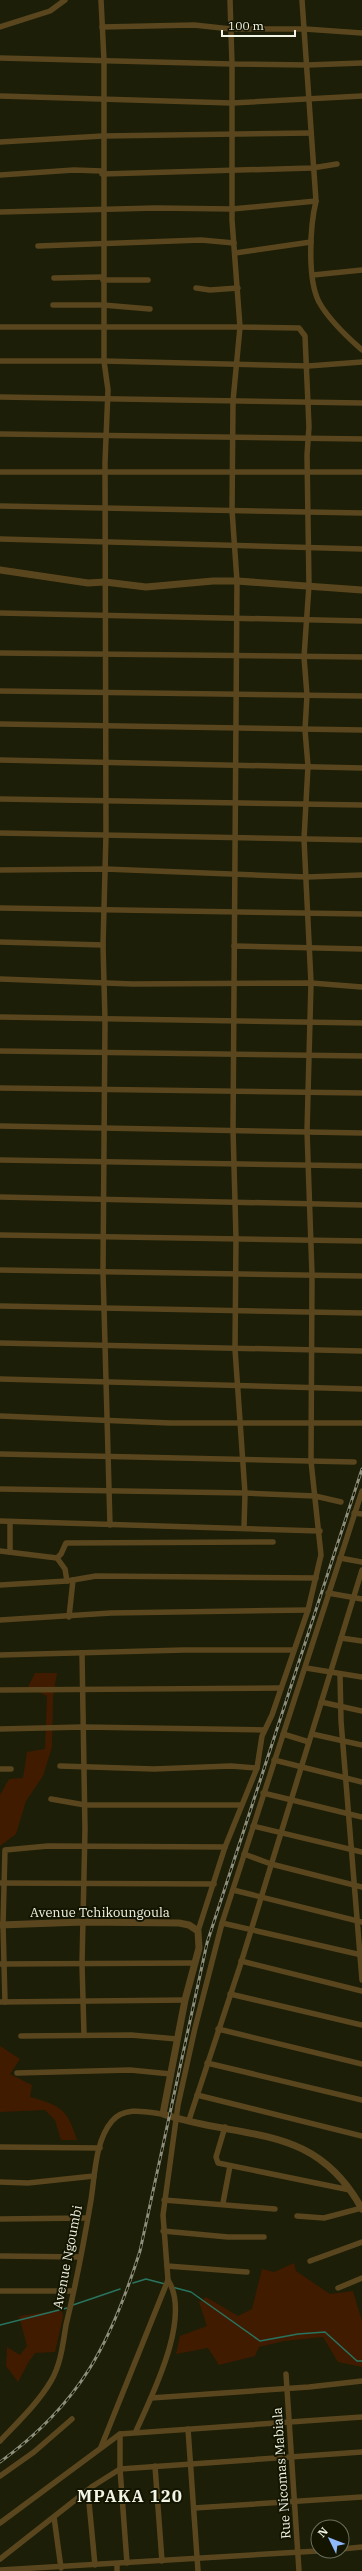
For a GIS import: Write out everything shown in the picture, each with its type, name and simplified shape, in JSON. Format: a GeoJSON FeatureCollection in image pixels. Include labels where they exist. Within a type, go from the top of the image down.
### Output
{"type":"FeatureCollection","features":[{"type":"Feature","properties":{"kind":"street"},"geometry":{"type":"LineString","coordinates":[[0,27],[50,11],[66,0]]}},
{"type":"Feature","properties":{"kind":"street"},"geometry":{"type":"LineString","coordinates":[[101,0],[104,60],[102,172],[103,305],[104,361],[108,398],[105,434],[106,542],[104,655],[106,835],[103,945],[105,1020],[103,1272],[106,1383],[105,1421],[110,1525]]}},
{"type":"Feature","properties":{"kind":"street"},"geometry":{"type":"LineString","coordinates":[[230,0],[232,64],[232,209],[240,327],[233,400],[232,435],[232,510],[236,545],[236,728],[234,765],[235,875],[232,1129],[235,1165],[235,1311],[237,1387],[242,1423],[245,1493],[244,1528]]}},
{"type":"Feature","properties":{"kind":"street"},"geometry":{"type":"LineString","coordinates":[[302,0],[305,29],[312,168],[316,201],[310,226],[313,275],[318,301],[334,322],[362,350]]}},
{"type":"Feature","properties":{"kind":"street"},"geometry":{"type":"LineString","coordinates":[[102,27],[194,25],[231,29],[305,29],[362,33]]}},
{"type":"Feature","properties":{"kind":"street"},"geometry":{"type":"LineString","coordinates":[[0,58],[232,64],[307,65],[362,63]]}},
{"type":"Feature","properties":{"kind":"street"},"geometry":{"type":"LineString","coordinates":[[0,96],[232,103],[362,96]]}},
{"type":"Feature","properties":{"kind":"street"},"geometry":{"type":"LineString","coordinates":[[0,142],[103,136],[311,133]]}},
{"type":"Feature","properties":{"kind":"street"},"geometry":{"type":"LineString","coordinates":[[0,175],[74,170],[102,172],[312,168],[337,164]]}},
{"type":"Feature","properties":{"kind":"street"},"geometry":{"type":"LineString","coordinates":[[0,212],[102,209],[232,209],[316,201]]}},
{"type":"Feature","properties":{"kind":"street"},"geometry":{"type":"LineString","coordinates":[[38,246],[201,240],[234,243]]}},
{"type":"Feature","properties":{"kind":"street"},"geometry":{"type":"LineString","coordinates":[[235,253],[311,242]]}},
{"type":"Feature","properties":{"kind":"street"},"geometry":{"type":"LineString","coordinates":[[313,275],[362,270]]}},
{"type":"Feature","properties":{"kind":"street"},"geometry":{"type":"LineString","coordinates":[[54,278],[148,280]]}},
{"type":"Feature","properties":{"kind":"street"},"geometry":{"type":"LineString","coordinates":[[196,288],[210,290],[238,288]]}},
{"type":"Feature","properties":{"kind":"street"},"geometry":{"type":"LineString","coordinates":[[52,305],[103,305],[150,309]]}},
{"type":"Feature","properties":{"kind":"street"},"geometry":{"type":"LineString","coordinates":[[0,327],[299,328],[305,336],[308,366],[307,512],[309,585],[304,657],[307,695],[305,730],[308,766],[304,839],[310,914],[311,1022],[307,1092],[307,1131],[309,1239],[312,1274],[311,1461],[320,1531],[321,1555],[308,1610],[272,1715],[264,1730],[257,1768],[225,1847],[198,1932],[199,1948],[185,2000],[172,2074],[164,2200],[163,2231],[168,2280],[174,2292],[174,2326],[164,2364],[136,2432]]}},
{"type":"Feature","properties":{"kind":"street"},"geometry":{"type":"LineString","coordinates":[[0,361],[104,361],[308,366],[362,362]]}},
{"type":"Feature","properties":{"kind":"street"},"geometry":{"type":"LineString","coordinates":[[0,397],[362,403]]}},
{"type":"Feature","properties":{"kind":"street"},"geometry":{"type":"LineString","coordinates":[[0,434],[232,435],[308,438],[362,438]]}},
{"type":"Feature","properties":{"kind":"street"},"geometry":{"type":"LineString","coordinates":[[0,472],[362,472]]}},
{"type":"Feature","properties":{"kind":"street"},"geometry":{"type":"LineString","coordinates":[[0,506],[362,514]]}},
{"type":"Feature","properties":{"kind":"street"},"geometry":{"type":"LineString","coordinates":[[0,539],[308,546],[362,549]]}},
{"type":"Feature","properties":{"kind":"street"},"geometry":{"type":"LineString","coordinates":[[0,570],[88,583],[105,582],[146,587],[213,581],[236,581],[309,585],[362,590]]}},
{"type":"Feature","properties":{"kind":"street"},"geometry":{"type":"LineString","coordinates":[[0,613],[236,620],[362,621]]}},
{"type":"Feature","properties":{"kind":"street"},"geometry":{"type":"LineString","coordinates":[[0,653],[304,657],[362,656]]}},
{"type":"Feature","properties":{"kind":"street"},"geometry":{"type":"LineString","coordinates":[[0,691],[362,696]]}},
{"type":"Feature","properties":{"kind":"street"},"geometry":{"type":"LineString","coordinates":[[0,724],[362,730]]}},
{"type":"Feature","properties":{"kind":"street"},"geometry":{"type":"LineString","coordinates":[[0,760],[362,768]]}},
{"type":"Feature","properties":{"kind":"street"},"geometry":{"type":"LineString","coordinates":[[0,799],[362,805]]}},
{"type":"Feature","properties":{"kind":"street"},"geometry":{"type":"LineString","coordinates":[[0,832],[362,840]]}},
{"type":"Feature","properties":{"kind":"street"},"geometry":{"type":"LineString","coordinates":[[0,870],[105,869],[307,877],[362,876]]}},
{"type":"Feature","properties":{"kind":"street"},"geometry":{"type":"LineString","coordinates":[[0,908],[104,908],[310,914],[362,914]]}},
{"type":"Feature","properties":{"kind":"street"},"geometry":{"type":"LineString","coordinates":[[0,942],[103,945]]}},
{"type":"Feature","properties":{"kind":"street"},"geometry":{"type":"LineString","coordinates":[[234,946],[362,949]]}},
{"type":"Feature","properties":{"kind":"street"},"geometry":{"type":"LineString","coordinates":[[0,979],[104,983],[311,983],[362,987]]}},
{"type":"Feature","properties":{"kind":"street"},"geometry":{"type":"LineString","coordinates":[[0,1016],[105,1020],[362,1023]]}},
{"type":"Feature","properties":{"kind":"street"},"geometry":{"type":"LineString","coordinates":[[0,1051],[104,1054],[362,1056]]}},
{"type":"Feature","properties":{"kind":"street"},"geometry":{"type":"LineString","coordinates":[[0,1088],[105,1091],[362,1093]]}},
{"type":"Feature","properties":{"kind":"street"},"geometry":{"type":"LineString","coordinates":[[0,1126],[104,1129],[232,1129],[362,1133]]}},
{"type":"Feature","properties":{"kind":"street"},"geometry":{"type":"LineString","coordinates":[[0,1160],[362,1166]]}},
{"type":"Feature","properties":{"kind":"street"},"geometry":{"type":"LineString","coordinates":[[0,1197],[309,1206],[362,1205]]}},
{"type":"Feature","properties":{"kind":"street"},"geometry":{"type":"LineString","coordinates":[[0,1235],[362,1241]]}},
{"type":"Feature","properties":{"kind":"street"},"geometry":{"type":"LineString","coordinates":[[0,1270],[362,1276]]}},
{"type":"Feature","properties":{"kind":"street"},"geometry":{"type":"LineString","coordinates":[[0,1306],[362,1313]]}},
{"type":"Feature","properties":{"kind":"street"},"geometry":{"type":"LineString","coordinates":[[0,1343],[362,1351]]}},
{"type":"Feature","properties":{"kind":"street"},"geometry":{"type":"LineString","coordinates":[[0,1379],[237,1387],[362,1389]]}},
{"type":"Feature","properties":{"kind":"street"},"geometry":{"type":"LineString","coordinates":[[0,1416],[105,1421],[362,1424]]}},
{"type":"Feature","properties":{"kind":"street"},"geometry":{"type":"LineString","coordinates":[[0,1454],[107,1458],[354,1462]]}},
{"type":"Feature","properties":{"kind":"street"},"geometry":{"type":"LineString","coordinates":[[0,1489],[109,1492],[245,1493],[315,1496],[341,1502]]}},
{"type":"Feature","properties":{"kind":"street"},"geometry":{"type":"LineString","coordinates":[[170,2116],[195,2028],[222,1923],[274,1760],[306,1668],[328,1593],[362,1491]]}},
{"type":"Feature","properties":{"kind":"street"},"geometry":{"type":"LineString","coordinates":[[354,1513],[362,1514]]}},
{"type":"Feature","properties":{"kind":"street"},"geometry":{"type":"LineString","coordinates":[[0,1521],[320,1531]]}},
{"type":"Feature","properties":{"kind":"street"},"geometry":{"type":"LineString","coordinates":[[10,1522],[10,1552]]}},
{"type":"Feature","properties":{"kind":"street"},"geometry":{"type":"LineString","coordinates":[[57,1558],[61,1554],[66,1543],[273,1542]]}},
{"type":"Feature","properties":{"kind":"street"},"geometry":{"type":"LineString","coordinates":[[0,1551],[57,1558],[65,1569],[70,1581],[69,1617]]}},
{"type":"Feature","properties":{"kind":"street"},"geometry":{"type":"LineString","coordinates":[[340,1558],[362,1562]]}},
{"type":"Feature","properties":{"kind":"street"},"geometry":{"type":"LineString","coordinates":[[189,2120],[251,1930],[312,1734],[352,1597],[362,1570]]}},
{"type":"Feature","properties":{"kind":"street"},"geometry":{"type":"LineString","coordinates":[[0,1585],[70,1581],[96,1576],[316,1578]]}},
{"type":"Feature","properties":{"kind":"street"},"geometry":{"type":"LineString","coordinates":[[328,1593],[362,1599]]}},
{"type":"Feature","properties":{"kind":"street"},"geometry":{"type":"LineString","coordinates":[[0,1620],[69,1617],[111,1613],[308,1610]]}},
{"type":"Feature","properties":{"kind":"street"},"geometry":{"type":"LineString","coordinates":[[341,1638],[362,1641]]}},
{"type":"Feature","properties":{"kind":"street"},"geometry":{"type":"LineString","coordinates":[[0,1655],[294,1650]]}},
{"type":"Feature","properties":{"kind":"street"},"geometry":{"type":"LineString","coordinates":[[82,1653],[85,1805],[82,1964],[84,2034]]}},
{"type":"Feature","properties":{"kind":"street"},"geometry":{"type":"LineString","coordinates":[[306,1668],[362,1677]]}},
{"type":"Feature","properties":{"kind":"street"},"geometry":{"type":"LineString","coordinates":[[340,1674],[340,1706],[350,1850],[360,1922],[362,1980]]}},
{"type":"Feature","properties":{"kind":"street"},"geometry":{"type":"LineString","coordinates":[[0,1690],[281,1688]]}},
{"type":"Feature","properties":{"kind":"street"},"geometry":{"type":"LineString","coordinates":[[321,1702],[362,1711]]}},
{"type":"Feature","properties":{"kind":"street"},"geometry":{"type":"LineString","coordinates":[[0,1729],[83,1727],[264,1730]]}},
{"type":"Feature","properties":{"kind":"street"},"geometry":{"type":"LineString","coordinates":[[283,1734],[309,1742]]}},
{"type":"Feature","properties":{"kind":"street"},"geometry":{"type":"LineString","coordinates":[[312,1734],[362,1745]]}},
{"type":"Feature","properties":{"kind":"street"},"geometry":{"type":"LineString","coordinates":[[274,1760],[362,1782]]}},
{"type":"Feature","properties":{"kind":"street"},"geometry":{"type":"LineString","coordinates":[[60,1766],[154,1769],[231,1766],[257,1768]]}},
{"type":"Feature","properties":{"kind":"street"},"geometry":{"type":"LineString","coordinates":[[0,1769],[11,1769]]}},
{"type":"Feature","properties":{"kind":"street"},"geometry":{"type":"LineString","coordinates":[[264,1792],[362,1817]]}},
{"type":"Feature","properties":{"kind":"street"},"geometry":{"type":"LineString","coordinates":[[51,1799],[85,1805],[241,1805]]}},
{"type":"Feature","properties":{"kind":"street"},"geometry":{"type":"LineString","coordinates":[[253,1826],[362,1852]]}},
{"type":"Feature","properties":{"kind":"street"},"geometry":{"type":"LineString","coordinates":[[185,2000],[3,2002],[2,1883],[4,1853],[8,1848],[85,1846],[225,1847]]}},
{"type":"Feature","properties":{"kind":"street"},"geometry":{"type":"LineString","coordinates":[[244,1854],[271,1864],[362,1887]]}},
{"type":"Feature","properties":{"kind":"street"},"geometry":{"type":"LineString","coordinates":[[2,1883],[83,1885],[214,1884]]}},
{"type":"Feature","properties":{"kind":"street"},"geometry":{"type":"LineString","coordinates":[[233,1890],[360,1922]]}},
{"type":"Feature","properties":{"kind":"street","name":"Avenue Tchikoungoula"},"geometry":{"type":"LineString","coordinates":[[2,1924],[83,1922],[179,1924],[189,1925],[198,1932]]}},
{"type":"Feature","properties":{"kind":"street"},"geometry":{"type":"LineString","coordinates":[[222,1923],[361,1954]]}},
{"type":"Feature","properties":{"kind":"street"},"geometry":{"type":"LineString","coordinates":[[241,1961],[362,1991]]}},
{"type":"Feature","properties":{"kind":"street"},"geometry":{"type":"LineString","coordinates":[[2,1964],[195,1963]]}},
{"type":"Feature","properties":{"kind":"street"},"geometry":{"type":"LineString","coordinates":[[230,1994],[362,2025]]}},
{"type":"Feature","properties":{"kind":"street"},"geometry":{"type":"LineString","coordinates":[[218,2029],[362,2064]]}},
{"type":"Feature","properties":{"kind":"street"},"geometry":{"type":"LineString","coordinates":[[21,2036],[84,2034],[131,2035],[177,2039]]}},
{"type":"Feature","properties":{"kind":"street"},"geometry":{"type":"LineString","coordinates":[[207,2063],[362,2100]]}},
{"type":"Feature","properties":{"kind":"street"},"geometry":{"type":"LineString","coordinates":[[17,2072],[130,2070],[172,2074]]}},
{"type":"Feature","properties":{"kind":"street"},"geometry":{"type":"LineString","coordinates":[[197,2095],[362,2136]]}},
{"type":"Feature","properties":{"kind":"street","name":"Avenue Ngoumbi"},"geometry":{"type":"LineString","coordinates":[[1,2438],[21,2421],[52,2380],[58,2364],[80,2257],[94,2176],[100,2148],[108,2127],[121,2114],[138,2111],[170,2116]]}},
{"type":"Feature","properties":{"kind":"street"},"geometry":{"type":"LineString","coordinates":[[170,2116],[226,2127],[294,2145],[332,2168],[350,2190],[362,2209],[324,2218],[297,2216]]}},
{"type":"Feature","properties":{"kind":"street"},"geometry":{"type":"LineString","coordinates":[[226,2127],[216,2160],[230,2166],[350,2190]]}},
{"type":"Feature","properties":{"kind":"street"},"geometry":{"type":"LineString","coordinates":[[0,2147],[100,2148]]}},
{"type":"Feature","properties":{"kind":"street"},"geometry":{"type":"LineString","coordinates":[[223,2203],[230,2166]]}},
{"type":"Feature","properties":{"kind":"street"},"geometry":{"type":"LineString","coordinates":[[0,2182],[28,2183],[94,2176]]}},
{"type":"Feature","properties":{"kind":"street"},"geometry":{"type":"LineString","coordinates":[[164,2200],[223,2203],[275,2209]]}},
{"type":"Feature","properties":{"kind":"street"},"geometry":{"type":"LineString","coordinates":[[0,2219],[87,2218]]}},
{"type":"Feature","properties":{"kind":"street"},"geometry":{"type":"LineString","coordinates":[[163,2231],[228,2237],[264,2237]]}},
{"type":"Feature","properties":{"kind":"street"},"geometry":{"type":"LineString","coordinates":[[310,2261],[362,2242]]}},
{"type":"Feature","properties":{"kind":"street"},"geometry":{"type":"LineString","coordinates":[[0,2256],[80,2257]]}},
{"type":"Feature","properties":{"kind":"street"},"geometry":{"type":"LineString","coordinates":[[167,2266],[247,2272]]}},
{"type":"Feature","properties":{"kind":"street"},"geometry":{"type":"LineString","coordinates":[[338,2288],[362,2278]]}},
{"type":"Feature","properties":{"kind":"street"},"geometry":{"type":"LineString","coordinates":[[101,2447],[168,2280]]}},
{"type":"Feature","properties":{"kind":"street"},"geometry":{"type":"LineString","coordinates":[[0,2290],[73,2291]]}},
{"type":"Feature","properties":{"kind":"street","name":"Rue Nicomas Mabiala"},"geometry":{"type":"LineString","coordinates":[[286,2374],[298,2571]]}},
{"type":"Feature","properties":{"kind":"street"},"geometry":{"type":"LineString","coordinates":[[151,2398],[362,2381]]}},
{"type":"Feature","properties":{"kind":"street"},"geometry":{"type":"LineString","coordinates":[[0,2523],[120,2434],[362,2417]]}},
{"type":"Feature","properties":{"kind":"street"},"geometry":{"type":"LineString","coordinates":[[0,2476],[34,2452],[72,2419]]}},
{"type":"Feature","properties":{"kind":"street"},"geometry":{"type":"LineString","coordinates":[[188,2429],[198,2571]]}},
{"type":"Feature","properties":{"kind":"street"},"geometry":{"type":"LineString","coordinates":[[120,2434],[120,2469],[127,2563]]}},
{"type":"Feature","properties":{"kind":"street"},"geometry":{"type":"LineString","coordinates":[[0,2559],[120,2469],[362,2452]]}},
{"type":"Feature","properties":{"kind":"street"},"geometry":{"type":"LineString","coordinates":[[155,2466],[162,2561]]}},
{"type":"Feature","properties":{"kind":"street"},"geometry":{"type":"LineString","coordinates":[[88,2492],[95,2565]]}},
{"type":"Feature","properties":{"kind":"street"},"geometry":{"type":"LineString","coordinates":[[194,2508],[362,2498]]}},
{"type":"Feature","properties":{"kind":"street"},"geometry":{"type":"LineString","coordinates":[[54,2517],[60,2568]]}},
{"type":"Feature","properties":{"kind":"street"},"geometry":{"type":"LineString","coordinates":[[350,2548],[362,2547]]}},
{"type":"Feature","properties":{"kind":"street"},"geometry":{"type":"LineString","coordinates":[[0,2570],[32,2570],[310,2551]]}},
{"type":"Feature","properties":{"kind":"street"},"geometry":{"type":"LineString","coordinates":[[117,2564],[117,2571]]}},
{"type":"Feature","properties":{"kind":"shaded area"},"geometry":{"type":"Polygon","coordinates":[[[35,1673],[57,1673],[53,1697],[52,1747],[43,1776],[26,1801],[16,1834],[0,1846],[0,1795],[9,1779],[23,1778],[27,1752],[45,1749],[47,1696],[28,1687],[35,1673]]]}},
{"type":"Feature","properties":{"kind":"shaded area"},"geometry":{"type":"Polygon","coordinates":[[[0,2046],[20,2059],[10,2074],[32,2085],[30,2097],[49,2103],[61,2110],[70,2121],[77,2140],[61,2140],[55,2120],[45,2110],[0,2112],[0,2046]]]}},
{"type":"Feature","properties":{"kind":"shaded area"},"geometry":{"type":"Polygon","coordinates":[[[294,2263],[296,2271],[330,2294],[353,2291],[362,2321],[362,2367],[338,2362],[323,2337],[284,2341],[259,2347],[255,2356],[219,2365],[208,2348],[176,2354],[180,2336],[207,2326],[199,2302],[206,2297],[238,2316],[252,2309],[262,2269],[274,2272],[294,2263]]]}},
{"type":"Feature","properties":{"kind":"shaded area"},"geometry":{"type":"Polygon","coordinates":[[[62,2310],[63,2317],[55,2352],[35,2353],[18,2382],[6,2366],[7,2347],[20,2355],[27,2346],[19,2316],[62,2310]]]}},
{"type":"Feature","properties":{"kind":"waterway"},"geometry":{"type":"LineString","coordinates":[[133,2283],[146,2279],[165,2284]]}},
{"type":"Feature","properties":{"kind":"waterway"},"geometry":{"type":"LineString","coordinates":[[172,2287],[191,2292],[260,2341],[298,2334],[325,2332],[357,2361],[362,2361]]}},
{"type":"Feature","properties":{"kind":"waterway"},"geometry":{"type":"LineString","coordinates":[[73,2305],[120,2289]]}},
{"type":"Feature","properties":{"kind":"waterway"},"geometry":{"type":"LineString","coordinates":[[0,2325],[67,2308]]}},
{"type":"Feature","properties":{"kind":"railway"},"geometry":{"type":"LineString","coordinates":[[0,2462],[28,2440],[52,2418],[72,2394],[104,2343],[129,2284],[140,2251],[207,1943],[362,1469]]}},
{"type":"Feature","properties":{"kind":"district","name":"MPAKA 120"},"geometry":{"type":"Point","coordinates":[130,2496]}}]}
